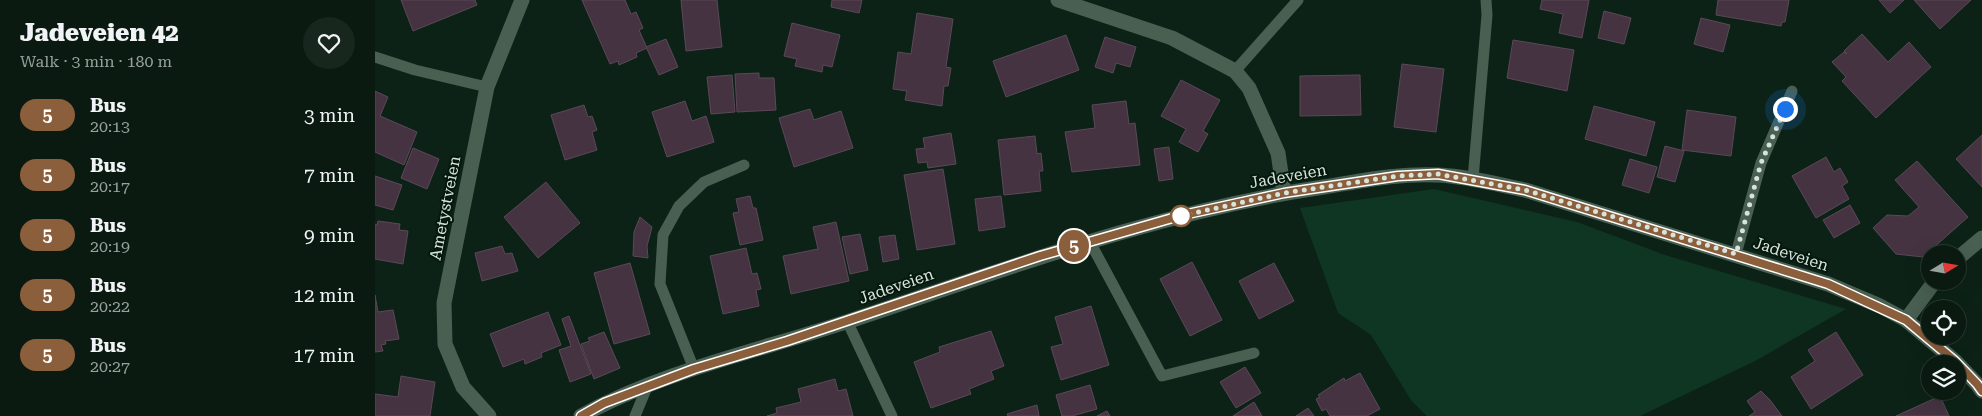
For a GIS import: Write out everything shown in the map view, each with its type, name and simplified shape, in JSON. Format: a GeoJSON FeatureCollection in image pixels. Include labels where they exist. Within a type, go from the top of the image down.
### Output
{"type":"FeatureCollection","features":[{"type":"Feature","properties":{"kind":"street","name":"Ametystveien"},"geometry":{"type":"LineString","coordinates":[[489,416],[463,386],[445,344],[444,303],[487,87],[522,0]]}},
{"type":"Feature","properties":{"kind":"street"},"geometry":{"type":"LineString","coordinates":[[1059,0],[1172,38],[1235,71],[1249,88],[1278,153],[1284,193]]}},
{"type":"Feature","properties":{"kind":"street","name":"Jadeveien"},"geometry":{"type":"LineString","coordinates":[[581,416],[604,403],[694,369],[847,321],[1040,256],[1183,215],[1284,193],[1398,176],[1438,174],[1525,190],[1828,284],[1906,320],[1955,361],[1982,392]]}},
{"type":"Feature","properties":{"kind":"street"},"geometry":{"type":"LineString","coordinates":[[1966,251],[1982,238]]}},
{"type":"Feature","properties":{"kind":"street"},"geometry":{"type":"LineString","coordinates":[[1906,320],[1928,290]]}},
{"type":"Feature","properties":{"kind":"lane"},"geometry":{"type":"LineString","coordinates":[[1235,71],[1298,0]]}},
{"type":"Feature","properties":{"kind":"lane"},"geometry":{"type":"LineString","coordinates":[[1473,179],[1487,15],[1486,0]]}},
{"type":"Feature","properties":{"kind":"lane"},"geometry":{"type":"LineString","coordinates":[[375,56],[415,70],[487,87]]}},
{"type":"Feature","properties":{"kind":"lane"},"geometry":{"type":"LineString","coordinates":[[1736,254],[1761,163],[1792,91]]}},
{"type":"Feature","properties":{"kind":"lane"},"geometry":{"type":"LineString","coordinates":[[694,369],[660,284],[663,235],[679,206],[704,182],[744,165]]}},
{"type":"Feature","properties":{"kind":"lane"},"geometry":{"type":"LineString","coordinates":[[1089,242],[1162,376],[1254,354]]}},
{"type":"Feature","properties":{"kind":"lane"},"geometry":{"type":"LineString","coordinates":[[847,321],[892,416]]}},
{"type":"Feature","properties":{"kind":"lane"},"geometry":{"type":"LineString","coordinates":[[635,416],[647,387]]}},
{"type":"Feature","properties":{"kind":"green space"},"geometry":{"type":"Polygon","coordinates":[[[1434,189],[1577,222],[1665,255],[1846,309],[1755,361],[1640,416],[1427,416],[1411,400],[1371,335],[1338,313],[1300,208],[1434,189]]]}},
{"type":"Feature","properties":{"kind":"building"},"geometry":{"type":"Polygon","coordinates":[[[401,0],[475,0],[477,5],[413,31],[401,0]]]}},
{"type":"Feature","properties":{"kind":"building"},"geometry":{"type":"Polygon","coordinates":[[[582,0],[625,0],[631,14],[636,12],[643,28],[639,30],[647,48],[636,53],[637,57],[619,65],[618,61],[610,64],[582,0]]]}},
{"type":"Feature","properties":{"kind":"building"},"geometry":{"type":"Polygon","coordinates":[[[681,0],[717,0],[722,47],[686,51],[681,0]]]}},
{"type":"Feature","properties":{"kind":"building"},"geometry":{"type":"Polygon","coordinates":[[[832,0],[862,0],[859,13],[831,7],[832,0]]]}},
{"type":"Feature","properties":{"kind":"building"},"geometry":{"type":"Polygon","coordinates":[[[1542,0],[1589,0],[1582,38],[1559,33],[1563,14],[1540,9],[1542,0]]]}},
{"type":"Feature","properties":{"kind":"building"},"geometry":{"type":"Polygon","coordinates":[[[1718,0],[1789,0],[1785,22],[1782,22],[1781,26],[1716,15],[1718,0]]]}},
{"type":"Feature","properties":{"kind":"building"},"geometry":{"type":"Polygon","coordinates":[[[1879,0],[1904,0],[1890,13],[1879,0]]]}},
{"type":"Feature","properties":{"kind":"building"},"geometry":{"type":"Polygon","coordinates":[[[1914,0],[1971,0],[1940,29],[1914,0]]]}},
{"type":"Feature","properties":{"kind":"building"},"geometry":{"type":"Polygon","coordinates":[[[1604,11],[1631,18],[1624,44],[1598,38],[1604,11]]]}},
{"type":"Feature","properties":{"kind":"building"},"geometry":{"type":"Polygon","coordinates":[[[917,13],[953,19],[946,67],[951,68],[948,86],[944,86],[942,106],[905,100],[907,91],[893,89],[898,52],[911,54],[917,13]]]}},
{"type":"Feature","properties":{"kind":"building"},"geometry":{"type":"Polygon","coordinates":[[[1701,18],[1730,25],[1723,52],[1694,44],[1701,18]]]}},
{"type":"Feature","properties":{"kind":"building"},"geometry":{"type":"Polygon","coordinates":[[[792,23],[840,35],[832,67],[823,65],[822,72],[795,66],[797,59],[784,56],[792,23]]]}},
{"type":"Feature","properties":{"kind":"building"},"geometry":{"type":"Polygon","coordinates":[[[1862,34],[1888,62],[1909,42],[1931,67],[1876,118],[1842,81],[1846,77],[1832,62],[1844,52],[1847,54],[1844,51],[1862,34]]]}},
{"type":"Feature","properties":{"kind":"building"},"geometry":{"type":"Polygon","coordinates":[[[1066,35],[1079,70],[1006,97],[993,61],[1066,35]]]}},
{"type":"Feature","properties":{"kind":"building"},"geometry":{"type":"Polygon","coordinates":[[[1105,37],[1136,47],[1130,67],[1116,63],[1113,73],[1095,67],[1105,37]]]}},
{"type":"Feature","properties":{"kind":"building"},"geometry":{"type":"Polygon","coordinates":[[[666,39],[678,67],[659,75],[646,47],[666,39]]]}},
{"type":"Feature","properties":{"kind":"building"},"geometry":{"type":"Polygon","coordinates":[[[1513,40],[1574,50],[1567,91],[1507,78],[1513,40]]]}},
{"type":"Feature","properties":{"kind":"building"},"geometry":{"type":"Polygon","coordinates":[[[1402,64],[1444,69],[1436,132],[1394,127],[1402,64]]]}},
{"type":"Feature","properties":{"kind":"building"},"geometry":{"type":"Polygon","coordinates":[[[759,73],[759,78],[774,78],[776,110],[737,112],[735,74],[759,73]]]}},
{"type":"Feature","properties":{"kind":"building"},"geometry":{"type":"Polygon","coordinates":[[[732,75],[735,112],[711,114],[707,77],[732,75]]]}},
{"type":"Feature","properties":{"kind":"building"},"geometry":{"type":"Polygon","coordinates":[[[1360,75],[1361,115],[1300,116],[1300,76],[1360,75]]]}},
{"type":"Feature","properties":{"kind":"building"},"geometry":{"type":"Polygon","coordinates":[[[1181,80],[1220,100],[1203,131],[1208,134],[1198,152],[1179,142],[1186,129],[1161,116],[1181,80]]]}},
{"type":"Feature","properties":{"kind":"building"},"geometry":{"type":"Polygon","coordinates":[[[375,91],[388,97],[380,116],[417,132],[404,165],[375,152],[375,91]]]}},
{"type":"Feature","properties":{"kind":"building"},"geometry":{"type":"Polygon","coordinates":[[[685,101],[692,121],[706,116],[714,142],[667,157],[652,112],[685,101]]]}},
{"type":"Feature","properties":{"kind":"building"},"geometry":{"type":"Polygon","coordinates":[[[1126,101],[1129,124],[1135,123],[1140,165],[1072,172],[1065,132],[1095,128],[1092,105],[1126,101]]]}},
{"type":"Feature","properties":{"kind":"building"},"geometry":{"type":"Polygon","coordinates":[[[584,105],[588,117],[592,116],[597,130],[592,132],[597,150],[565,160],[551,115],[584,105]]]}},
{"type":"Feature","properties":{"kind":"building"},"geometry":{"type":"Polygon","coordinates":[[[1594,106],[1655,122],[1646,156],[1585,139],[1594,106]]]}},
{"type":"Feature","properties":{"kind":"building"},"geometry":{"type":"Polygon","coordinates":[[[810,109],[814,120],[841,111],[853,148],[794,167],[779,118],[810,109]]]}},
{"type":"Feature","properties":{"kind":"building"},"geometry":{"type":"Polygon","coordinates":[[[1687,110],[1736,117],[1731,156],[1682,150],[1687,110]]]}},
{"type":"Feature","properties":{"kind":"building"},"geometry":{"type":"Polygon","coordinates":[[[951,133],[956,164],[928,168],[927,162],[918,163],[916,149],[925,148],[923,138],[951,133]]]}},
{"type":"Feature","properties":{"kind":"building"},"geometry":{"type":"Polygon","coordinates":[[[1982,135],[1982,187],[1956,159],[1982,135]]]}},
{"type":"Feature","properties":{"kind":"building"},"geometry":{"type":"Polygon","coordinates":[[[1035,136],[1037,154],[1041,153],[1043,171],[1039,171],[1041,191],[1004,195],[998,140],[1035,136]]]}},
{"type":"Feature","properties":{"kind":"building"},"geometry":{"type":"Polygon","coordinates":[[[1665,146],[1684,151],[1675,182],[1657,177],[1665,146]]]}},
{"type":"Feature","properties":{"kind":"building"},"geometry":{"type":"Polygon","coordinates":[[[1169,147],[1173,179],[1159,181],[1154,149],[1169,147]]]}},
{"type":"Feature","properties":{"kind":"building"},"geometry":{"type":"Polygon","coordinates":[[[413,148],[439,159],[427,189],[401,178],[413,148]]]}},
{"type":"Feature","properties":{"kind":"building"},"geometry":{"type":"Polygon","coordinates":[[[1826,157],[1834,172],[1840,168],[1848,182],[1842,186],[1849,199],[1816,218],[1792,176],[1826,157]]]}},
{"type":"Feature","properties":{"kind":"building"},"geometry":{"type":"Polygon","coordinates":[[[1630,159],[1657,167],[1649,193],[1622,185],[1630,159]]]}},
{"type":"Feature","properties":{"kind":"building"},"geometry":{"type":"Polygon","coordinates":[[[1917,161],[1968,217],[1936,245],[1921,245],[1921,257],[1896,254],[1873,228],[1887,215],[1908,216],[1919,207],[1895,180],[1917,161]]]}},
{"type":"Feature","properties":{"kind":"building"},"geometry":{"type":"Polygon","coordinates":[[[943,169],[955,244],[917,250],[904,175],[943,169]]]}},
{"type":"Feature","properties":{"kind":"building"},"geometry":{"type":"Polygon","coordinates":[[[375,176],[402,185],[393,210],[375,205],[375,176]]]}},
{"type":"Feature","properties":{"kind":"building"},"geometry":{"type":"Polygon","coordinates":[[[546,182],[580,223],[538,258],[504,217],[546,182]]]}},
{"type":"Feature","properties":{"kind":"building"},"geometry":{"type":"Polygon","coordinates":[[[750,196],[753,208],[756,208],[763,240],[740,245],[733,213],[739,212],[736,199],[750,196]]]}},
{"type":"Feature","properties":{"kind":"building"},"geometry":{"type":"Polygon","coordinates":[[[1001,196],[1005,227],[979,231],[975,199],[1001,196]]]}},
{"type":"Feature","properties":{"kind":"building"},"geometry":{"type":"Polygon","coordinates":[[[1850,205],[1860,223],[1834,238],[1823,220],[1850,205]]]}},
{"type":"Feature","properties":{"kind":"building"},"geometry":{"type":"Polygon","coordinates":[[[640,217],[652,227],[647,246],[648,258],[633,256],[634,232],[640,217]]]}},
{"type":"Feature","properties":{"kind":"building"},"geometry":{"type":"Polygon","coordinates":[[[378,221],[400,224],[399,230],[408,231],[403,264],[375,259],[375,224],[377,225],[378,221]]]}},
{"type":"Feature","properties":{"kind":"building"},"geometry":{"type":"Polygon","coordinates":[[[836,222],[849,281],[791,294],[783,256],[818,249],[813,227],[836,222]]]}},
{"type":"Feature","properties":{"kind":"building"},"geometry":{"type":"Polygon","coordinates":[[[860,234],[868,270],[850,274],[842,237],[860,234]]]}},
{"type":"Feature","properties":{"kind":"building"},"geometry":{"type":"Polygon","coordinates":[[[895,235],[899,259],[883,262],[879,237],[895,235]]]}},
{"type":"Feature","properties":{"kind":"building"},"geometry":{"type":"Polygon","coordinates":[[[502,246],[505,254],[512,253],[518,271],[482,281],[475,253],[502,246]]]}},
{"type":"Feature","properties":{"kind":"building"},"geometry":{"type":"Polygon","coordinates":[[[746,248],[752,274],[757,273],[761,289],[756,290],[759,306],[723,314],[710,256],[746,248]]]}},
{"type":"Feature","properties":{"kind":"building"},"geometry":{"type":"Polygon","coordinates":[[[1192,262],[1222,320],[1190,336],[1160,279],[1192,262]]]}},
{"type":"Feature","properties":{"kind":"building"},"geometry":{"type":"Polygon","coordinates":[[[630,263],[650,334],[614,344],[594,273],[630,263]]]}},
{"type":"Feature","properties":{"kind":"building"},"geometry":{"type":"Polygon","coordinates":[[[1274,263],[1294,301],[1259,319],[1239,281],[1274,263]]]}},
{"type":"Feature","properties":{"kind":"building"},"geometry":{"type":"Polygon","coordinates":[[[375,295],[378,312],[393,310],[399,339],[385,341],[386,344],[381,345],[383,351],[375,352],[375,295]]]}},
{"type":"Feature","properties":{"kind":"building"},"geometry":{"type":"Polygon","coordinates":[[[1091,306],[1109,365],[1061,380],[1051,347],[1063,344],[1055,317],[1091,306]]]}},
{"type":"Feature","properties":{"kind":"building"},"geometry":{"type":"Polygon","coordinates":[[[548,312],[561,345],[541,353],[542,357],[525,364],[524,359],[503,367],[490,334],[548,312]]]}},
{"type":"Feature","properties":{"kind":"building"},"geometry":{"type":"Polygon","coordinates":[[[569,316],[591,374],[570,382],[559,350],[571,346],[562,319],[569,316]]]}},
{"type":"Feature","properties":{"kind":"building"},"geometry":{"type":"Polygon","coordinates":[[[991,331],[1004,366],[991,371],[994,379],[969,389],[971,394],[931,408],[914,362],[940,352],[939,347],[991,331]]]}},
{"type":"Feature","properties":{"kind":"building"},"geometry":{"type":"Polygon","coordinates":[[[604,332],[620,368],[594,379],[581,344],[590,341],[588,338],[604,332]]]}},
{"type":"Feature","properties":{"kind":"building"},"geometry":{"type":"Polygon","coordinates":[[[1836,332],[1863,375],[1811,409],[1791,377],[1815,361],[1808,350],[1836,332]]]}},
{"type":"Feature","properties":{"kind":"building"},"geometry":{"type":"Polygon","coordinates":[[[1245,367],[1261,393],[1236,408],[1220,382],[1245,367]]]}},
{"type":"Feature","properties":{"kind":"building"},"geometry":{"type":"Polygon","coordinates":[[[1360,373],[1380,409],[1367,416],[1330,416],[1326,409],[1322,411],[1316,399],[1320,397],[1318,395],[1344,378],[1345,381],[1360,373]]]}},
{"type":"Feature","properties":{"kind":"building"},"geometry":{"type":"Polygon","coordinates":[[[401,376],[435,382],[430,416],[375,416],[375,394],[398,397],[401,376]]]}},
{"type":"Feature","properties":{"kind":"building"},"geometry":{"type":"Polygon","coordinates":[[[835,379],[838,391],[846,389],[853,416],[767,416],[777,413],[776,408],[801,402],[798,389],[835,379]]]}},
{"type":"Feature","properties":{"kind":"building"},"geometry":{"type":"Polygon","coordinates":[[[1090,385],[1097,409],[1072,416],[1062,416],[1056,395],[1090,385]]]}},
{"type":"Feature","properties":{"kind":"building"},"geometry":{"type":"Polygon","coordinates":[[[1761,391],[1782,416],[1749,416],[1755,412],[1747,401],[1761,391]]]}},
{"type":"Feature","properties":{"kind":"building"},"geometry":{"type":"Polygon","coordinates":[[[1931,400],[1942,400],[1949,416],[1896,416],[1931,400]]]}},
{"type":"Feature","properties":{"kind":"building"},"geometry":{"type":"Polygon","coordinates":[[[1254,402],[1262,416],[1233,416],[1254,402]]]}},
{"type":"Feature","properties":{"kind":"building"},"geometry":{"type":"Polygon","coordinates":[[[1037,405],[1039,416],[1008,416],[1007,414],[1037,405]]]}},
{"type":"Feature","properties":{"kind":"building"},"geometry":{"type":"Polygon","coordinates":[[[1308,408],[1314,416],[1296,416],[1308,408]]]}},
{"type":"Feature","properties":{"kind":"building"},"geometry":{"type":"Polygon","coordinates":[[[1107,411],[1110,416],[1097,416],[1107,411]]]}},
{"type":"Feature","properties":{"kind":"bus line","name":"5"},"geometry":{"type":"LineString","coordinates":[[581,416],[604,403],[694,369],[787,341],[1040,256],[1183,215],[1284,193],[1398,176],[1438,174],[1525,190],[1679,236],[1828,284],[1906,320],[1955,361],[1982,391]]}},
{"type":"Feature","properties":{"kind":"route"},"geometry":{"type":"LineString","coordinates":[[1181,216],[1284,193],[1398,176],[1438,174],[1525,190],[1736,254],[1761,163],[1785,109]]}}]}
